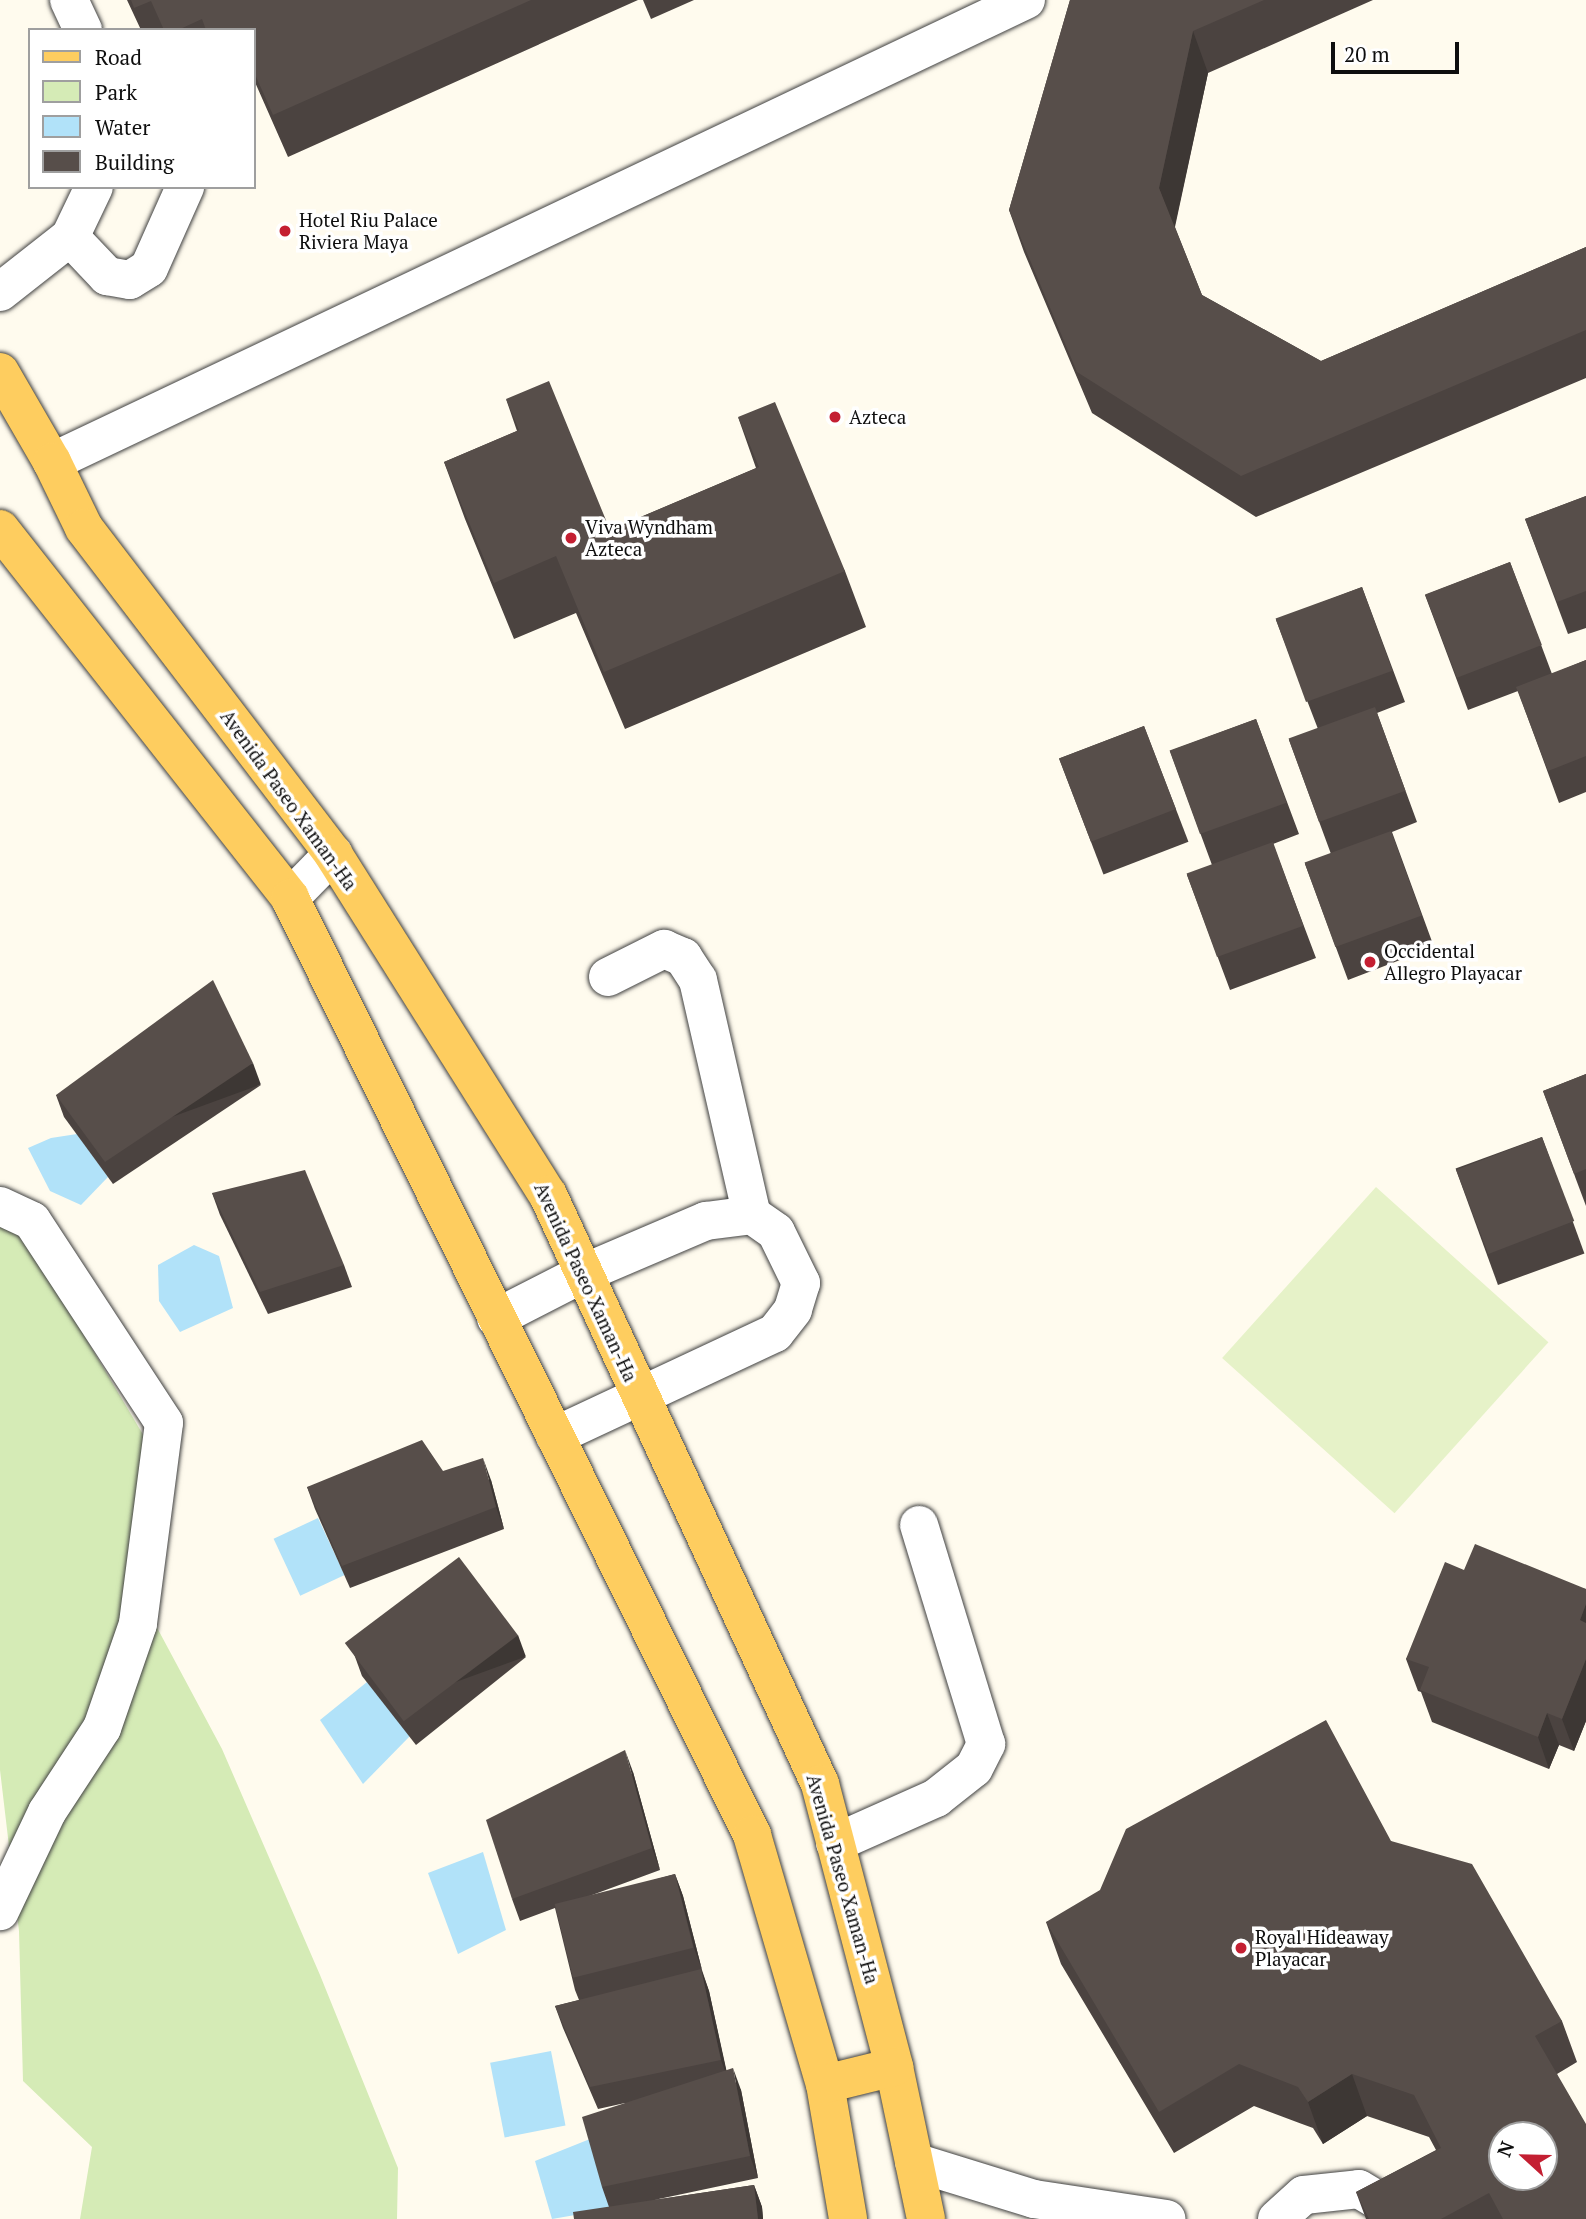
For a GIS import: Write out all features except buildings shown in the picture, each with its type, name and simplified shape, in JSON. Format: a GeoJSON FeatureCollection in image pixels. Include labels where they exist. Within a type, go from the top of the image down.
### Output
{"type":"FeatureCollection","features":[{"type":"Feature","properties":{"kind":"main road","name":"Avenida Paseo Xaman-Ha"},"geometry":{"type":"LineString","coordinates":[[0,372],[52,462],[84,528],[333,854],[548,1195],[820,1784],[894,2067],[926,2219]]}},
{"type":"Feature","properties":{"kind":"main road"},"geometry":{"type":"LineString","coordinates":[[0,529],[290,898],[752,1835],[825,2084],[848,2219]]}},
{"type":"Feature","properties":{"kind":"main road"},"geometry":{"type":"LineString","coordinates":[[825,2084],[894,2067]]}},
{"type":"Feature","properties":{"kind":"lane"},"geometry":{"type":"LineString","coordinates":[[69,0],[82,28]]}},
{"type":"Feature","properties":{"kind":"lane"},"geometry":{"type":"LineString","coordinates":[[52,462],[1026,0]]}},
{"type":"Feature","properties":{"kind":"lane"},"geometry":{"type":"LineString","coordinates":[[0,292],[70,237],[93,189]]}},
{"type":"Feature","properties":{"kind":"lane"},"geometry":{"type":"LineString","coordinates":[[70,237],[107,276],[130,280],[149,268],[184,189]]}},
{"type":"Feature","properties":{"kind":"lane"},"geometry":{"type":"LineString","coordinates":[[290,898],[333,854]]}},
{"type":"Feature","properties":{"kind":"lane"},"geometry":{"type":"LineString","coordinates":[[555,1436],[640,1394],[775,1334],[793,1310],[801,1283],[776,1232],[752,1215],[698,980],[683,957],[664,949],[608,977]]}},
{"type":"Feature","properties":{"kind":"lane"},"geometry":{"type":"LineString","coordinates":[[0,1206],[32,1221],[164,1423],[138,1624],[102,1728],[47,1812],[0,1911]]}},
{"type":"Feature","properties":{"kind":"lane"},"geometry":{"type":"LineString","coordinates":[[496,1318],[584,1273],[706,1221],[752,1215]]}},
{"type":"Feature","properties":{"kind":"lane"},"geometry":{"type":"LineString","coordinates":[[835,1843],[936,1798],[974,1768],[986,1744],[919,1525]]}},
{"type":"Feature","properties":{"kind":"lane"},"geometry":{"type":"LineString","coordinates":[[914,2162],[1034,2199],[1167,2219]]}},
{"type":"Feature","properties":{"kind":"lane"},"geometry":{"type":"LineString","coordinates":[[1277,2219],[1304,2195],[1359,2189],[1409,2219]]}},
{"type":"Feature","properties":{"kind":"green space"},"geometry":{"type":"Polygon","coordinates":[[[1376,1187],[1548,1342],[1395,1513],[1222,1358],[1376,1187]]]}},
{"type":"Feature","properties":{"kind":"green space"},"geometry":{"type":"Polygon","coordinates":[[[0,1205],[34,1251],[154,1453],[146,1607],[222,1749],[320,1975],[398,2168],[397,2219],[80,2219],[92,2147],[23,2081],[19,1931],[0,1770],[0,1205]]]}},
{"type":"Feature","properties":{"kind":"water"},"geometry":{"type":"Polygon","coordinates":[[[77,1134],[108,1177],[81,1205],[50,1191],[28,1148],[51,1138],[77,1134]]]}},
{"type":"Feature","properties":{"kind":"water"},"geometry":{"type":"Polygon","coordinates":[[[194,1245],[219,1256],[233,1308],[180,1332],[159,1301],[158,1265],[194,1245]]]}},
{"type":"Feature","properties":{"kind":"water"},"geometry":{"type":"Polygon","coordinates":[[[318,1518],[345,1575],[300,1596],[274,1539],[318,1518]]]}},
{"type":"Feature","properties":{"kind":"water"},"geometry":{"type":"Polygon","coordinates":[[[367,1682],[410,1736],[363,1784],[320,1720],[367,1682]]]}},
{"type":"Feature","properties":{"kind":"water"},"geometry":{"type":"Polygon","coordinates":[[[483,1852],[506,1930],[458,1954],[428,1873],[483,1852]]]}},
{"type":"Feature","properties":{"kind":"water"},"geometry":{"type":"Polygon","coordinates":[[[551,2051],[566,2126],[505,2137],[490,2063],[551,2051]]]}},
{"type":"Feature","properties":{"kind":"water"},"geometry":{"type":"Polygon","coordinates":[[[590,2139],[610,2209],[552,2219],[535,2161],[590,2139]]]}},
{"type":"Feature","properties":{"kind":"place","name":"Hotel Riu Palace Riviera Maya"},"geometry":{"type":"Point","coordinates":[285,231]}},
{"type":"Feature","properties":{"kind":"place","name":"Azteca"},"geometry":{"type":"Point","coordinates":[835,417]}},
{"type":"Feature","properties":{"kind":"place","name":"Viva Wyndham Azteca"},"geometry":{"type":"Point","coordinates":[571,538]}},
{"type":"Feature","properties":{"kind":"place","name":"Occidental Allegro Playacar"},"geometry":{"type":"Point","coordinates":[1370,962]}},
{"type":"Feature","properties":{"kind":"place","name":"Royal Hideaway Playacar"},"geometry":{"type":"Point","coordinates":[1241,1948]}}]}
